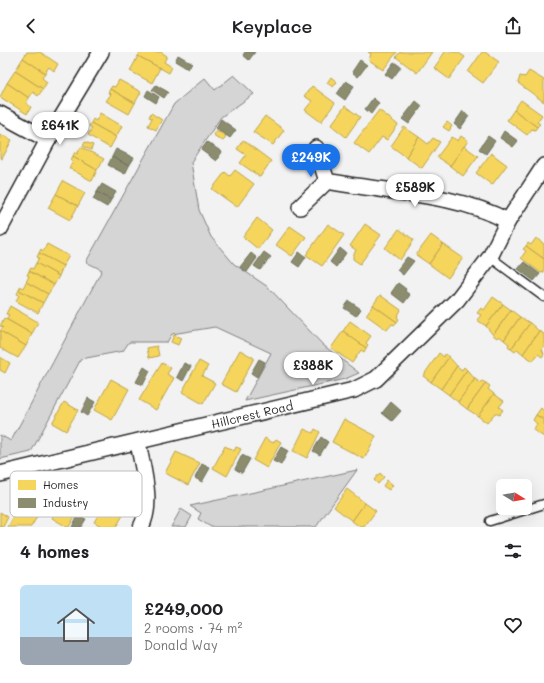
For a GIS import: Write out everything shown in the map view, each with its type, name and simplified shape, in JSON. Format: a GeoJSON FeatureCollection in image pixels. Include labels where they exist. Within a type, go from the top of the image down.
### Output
{"type":"FeatureCollection","features":[{"type":"Feature","properties":{"kind":"street"},"geometry":{"type":"LineString","coordinates":[[0,229],[48,140],[101,52]]}},
{"type":"Feature","properties":{"kind":"street"},"geometry":{"type":"LineString","coordinates":[[0,114],[48,140]]}},
{"type":"Feature","properties":{"kind":"street"},"geometry":{"type":"LineString","coordinates":[[316,148],[327,181]]}},
{"type":"Feature","properties":{"kind":"street","name":"Hillcrest Road"},"geometry":{"type":"LineString","coordinates":[[13,471],[354,390],[365,386],[376,379],[457,300],[490,257],[508,221],[544,166]]}},
{"type":"Feature","properties":{"kind":"street"},"geometry":{"type":"LineString","coordinates":[[300,207],[327,181]]}},
{"type":"Feature","properties":{"kind":"street"},"geometry":{"type":"LineString","coordinates":[[327,181],[467,204],[491,212],[508,221]]}},
{"type":"Feature","properties":{"kind":"street"},"geometry":{"type":"LineString","coordinates":[[138,442],[146,494],[145,518],[141,527]]}},
{"type":"Feature","properties":{"kind":"street","name":"Hillcrest Road"},"geometry":{"type":"LineString","coordinates":[[0,474],[10,472]]}},
{"type":"Feature","properties":{"kind":"lane"},"geometry":{"type":"LineString","coordinates":[[490,257],[544,297]]}},
{"type":"Feature","properties":{"kind":"lane"},"geometry":{"type":"LineString","coordinates":[[490,521],[544,504]]}},
{"type":"Feature","properties":{"kind":"shaded area"},"geometry":{"type":"Polygon","coordinates":[[[234,75],[254,94],[221,117],[191,162],[199,210],[211,237],[234,264],[268,287],[323,345],[359,373],[345,379],[245,401],[271,353],[215,327],[172,334],[167,342],[129,342],[123,351],[81,359],[31,452],[0,459],[0,435],[11,441],[102,270],[86,262],[174,104],[205,78],[215,90],[234,75]]]}},
{"type":"Feature","properties":{"kind":"shaded area"},"geometry":{"type":"Polygon","coordinates":[[[357,470],[316,527],[211,527],[198,519],[201,513],[190,506],[357,470]]]}},
{"type":"Feature","properties":{"kind":"shaded area"},"geometry":{"type":"Polygon","coordinates":[[[181,509],[192,516],[186,527],[171,527],[181,509]]]}},
{"type":"Feature","properties":{"kind":"building: Homes"},"geometry":{"type":"Polygon","coordinates":[[[27,52],[40,52],[58,64],[54,71],[49,67],[45,73],[23,58],[27,52]]]}},
{"type":"Feature","properties":{"kind":"building: Homes"},"geometry":{"type":"Polygon","coordinates":[[[141,52],[161,52],[167,56],[164,62],[172,67],[169,73],[138,56],[141,52]]]}},
{"type":"Feature","properties":{"kind":"building: Homes"},"geometry":{"type":"Polygon","coordinates":[[[368,52],[397,52],[383,70],[369,60],[371,54],[368,52]]]}},
{"type":"Feature","properties":{"kind":"building: Homes"},"geometry":{"type":"Polygon","coordinates":[[[400,52],[432,52],[417,73],[396,57],[400,52]]]}},
{"type":"Feature","properties":{"kind":"building: Homes"},"geometry":{"type":"Polygon","coordinates":[[[445,52],[457,52],[465,57],[449,79],[434,68],[445,52]]]}},
{"type":"Feature","properties":{"kind":"building: Homes"},"geometry":{"type":"Polygon","coordinates":[[[482,52],[485,52],[499,62],[483,83],[468,72],[482,52]]]}},
{"type":"Feature","properties":{"kind":"building: Homes"},"geometry":{"type":"Polygon","coordinates":[[[138,56],[160,68],[152,83],[130,71],[138,56]]]}},
{"type":"Feature","properties":{"kind":"building: Homes"},"geometry":{"type":"Polygon","coordinates":[[[23,58],[45,73],[42,78],[47,82],[43,89],[15,71],[23,58]]]}},
{"type":"Feature","properties":{"kind":"building: Homes"},"geometry":{"type":"Polygon","coordinates":[[[15,71],[43,89],[38,96],[33,92],[29,98],[7,83],[15,71]]]}},
{"type":"Feature","properties":{"kind":"building: Homes"},"geometry":{"type":"Polygon","coordinates":[[[529,71],[544,80],[544,102],[518,83],[520,76],[525,77],[529,71]]]}},
{"type":"Feature","properties":{"kind":"building: Homes"},"geometry":{"type":"Polygon","coordinates":[[[331,77],[337,82],[333,87],[327,83],[331,77]]]}},
{"type":"Feature","properties":{"kind":"building: Homes"},"geometry":{"type":"Polygon","coordinates":[[[119,80],[141,92],[135,103],[110,89],[112,86],[115,87],[119,80]]]}},
{"type":"Feature","properties":{"kind":"building: Homes"},"geometry":{"type":"Polygon","coordinates":[[[7,83],[29,98],[26,103],[31,107],[27,114],[0,97],[7,83]]]}},
{"type":"Feature","properties":{"kind":"building: Homes"},"geometry":{"type":"Polygon","coordinates":[[[312,86],[335,103],[321,122],[305,110],[312,101],[304,96],[312,86]]]}},
{"type":"Feature","properties":{"kind":"building: Homes"},"geometry":{"type":"Polygon","coordinates":[[[110,89],[135,103],[129,114],[106,101],[111,94],[108,93],[110,89]]]}},
{"type":"Feature","properties":{"kind":"building: Homes"},"geometry":{"type":"Polygon","coordinates":[[[521,100],[542,115],[537,122],[540,124],[537,127],[514,110],[521,100]]]}},
{"type":"Feature","properties":{"kind":"building: Homes"},"geometry":{"type":"Polygon","coordinates":[[[345,106],[360,117],[346,137],[331,125],[345,106]]]}},
{"type":"Feature","properties":{"kind":"building: Homes"},"geometry":{"type":"Polygon","coordinates":[[[379,110],[398,125],[387,140],[382,137],[369,154],[354,143],[379,110]]]}},
{"type":"Feature","properties":{"kind":"building: Homes"},"geometry":{"type":"Polygon","coordinates":[[[514,110],[537,127],[535,130],[532,129],[527,135],[507,120],[514,110]]]}},
{"type":"Feature","properties":{"kind":"building: Homes"},"geometry":{"type":"Polygon","coordinates":[[[100,113],[122,126],[116,137],[91,123],[93,119],[96,121],[100,113]]]}},
{"type":"Feature","properties":{"kind":"building: Homes"},"geometry":{"type":"Polygon","coordinates":[[[151,113],[162,120],[156,130],[148,126],[152,118],[149,117],[151,113]]]}},
{"type":"Feature","properties":{"kind":"building: Homes"},"geometry":{"type":"Polygon","coordinates":[[[265,116],[284,130],[273,145],[253,132],[265,116]]]}},
{"type":"Feature","properties":{"kind":"building: Homes"},"geometry":{"type":"Polygon","coordinates":[[[447,122],[452,126],[449,131],[443,127],[447,122]]]}},
{"type":"Feature","properties":{"kind":"building: Homes"},"geometry":{"type":"Polygon","coordinates":[[[91,123],[116,137],[110,148],[88,135],[92,128],[89,126],[91,123]]]}},
{"type":"Feature","properties":{"kind":"building: Homes"},"geometry":{"type":"Polygon","coordinates":[[[404,127],[419,137],[406,157],[391,146],[404,127]]]}},
{"type":"Feature","properties":{"kind":"building: Homes"},"geometry":{"type":"Polygon","coordinates":[[[216,130],[226,136],[223,141],[213,135],[216,130]]]}},
{"type":"Feature","properties":{"kind":"building: Homes"},"geometry":{"type":"Polygon","coordinates":[[[0,134],[12,140],[2,159],[0,158],[0,134]]]}},
{"type":"Feature","properties":{"kind":"building: Homes"},"geometry":{"type":"Polygon","coordinates":[[[461,136],[468,141],[450,166],[437,157],[452,137],[458,141],[461,136]]]}},
{"type":"Feature","properties":{"kind":"building: Homes"},"geometry":{"type":"Polygon","coordinates":[[[419,137],[428,144],[433,138],[440,142],[422,168],[406,157],[419,137]]]}},
{"type":"Feature","properties":{"kind":"building: Homes"},"geometry":{"type":"Polygon","coordinates":[[[243,140],[271,161],[260,177],[240,163],[246,155],[237,149],[243,140]]]}},
{"type":"Feature","properties":{"kind":"building: Homes"},"geometry":{"type":"Polygon","coordinates":[[[85,142],[93,145],[91,150],[83,146],[85,142]]]}},
{"type":"Feature","properties":{"kind":"building: Homes"},"geometry":{"type":"Polygon","coordinates":[[[464,146],[478,156],[463,176],[450,166],[464,146]]]}},
{"type":"Feature","properties":{"kind":"building: Homes"},"geometry":{"type":"Polygon","coordinates":[[[81,147],[104,159],[97,170],[73,156],[75,152],[77,154],[81,147]]]}},
{"type":"Feature","properties":{"kind":"building: Homes"},"geometry":{"type":"Polygon","coordinates":[[[491,153],[507,165],[492,185],[476,173],[491,153]]]}},
{"type":"Feature","properties":{"kind":"building: Homes"},"geometry":{"type":"Polygon","coordinates":[[[73,156],[97,170],[92,181],[69,168],[73,161],[71,160],[73,156]]]}},
{"type":"Feature","properties":{"kind":"building: Homes"},"geometry":{"type":"Polygon","coordinates":[[[235,170],[254,184],[237,207],[212,189],[225,172],[230,176],[235,170]]]}},
{"type":"Feature","properties":{"kind":"building: Homes"},"geometry":{"type":"Polygon","coordinates":[[[63,181],[85,193],[78,206],[56,194],[63,181]]]}},
{"type":"Feature","properties":{"kind":"building: Homes"},"geometry":{"type":"Polygon","coordinates":[[[56,194],[78,206],[70,220],[48,208],[56,194]]]}},
{"type":"Feature","properties":{"kind":"building: Homes"},"geometry":{"type":"Polygon","coordinates":[[[257,218],[272,230],[258,249],[243,237],[257,218]]]}},
{"type":"Feature","properties":{"kind":"building: Homes"},"geometry":{"type":"Polygon","coordinates":[[[328,224],[344,235],[322,266],[306,255],[328,224]]]}},
{"type":"Feature","properties":{"kind":"building: Homes"},"geometry":{"type":"Polygon","coordinates":[[[365,224],[381,235],[360,264],[353,259],[356,250],[350,246],[365,224]]]}},
{"type":"Feature","properties":{"kind":"building: Homes"},"geometry":{"type":"Polygon","coordinates":[[[290,226],[306,237],[292,256],[276,245],[290,226]]]}},
{"type":"Feature","properties":{"kind":"building: Homes"},"geometry":{"type":"Polygon","coordinates":[[[399,229],[414,240],[400,260],[385,248],[399,229]]]}},
{"type":"Feature","properties":{"kind":"building: Homes"},"geometry":{"type":"Polygon","coordinates":[[[431,235],[443,244],[429,264],[416,255],[431,235]]]}},
{"type":"Feature","properties":{"kind":"building: Homes"},"geometry":{"type":"Polygon","coordinates":[[[536,238],[544,244],[544,259],[526,246],[528,243],[531,245],[536,238]]]}},
{"type":"Feature","properties":{"kind":"building: Homes"},"geometry":{"type":"Polygon","coordinates":[[[47,244],[69,256],[63,266],[39,253],[41,249],[43,251],[47,244]]]}},
{"type":"Feature","properties":{"kind":"building: Homes"},"geometry":{"type":"Polygon","coordinates":[[[443,244],[463,258],[448,278],[429,264],[443,244]]]}},
{"type":"Feature","properties":{"kind":"building: Homes"},"geometry":{"type":"Polygon","coordinates":[[[526,246],[544,259],[544,272],[541,273],[521,258],[526,251],[523,249],[526,246]]]}},
{"type":"Feature","properties":{"kind":"building: Homes"},"geometry":{"type":"Polygon","coordinates":[[[39,253],[63,266],[59,276],[36,263],[39,258],[37,257],[39,253]]]}},
{"type":"Feature","properties":{"kind":"building: Homes"},"geometry":{"type":"Polygon","coordinates":[[[36,263],[59,276],[54,285],[29,271],[31,268],[33,269],[36,263]]]}},
{"type":"Feature","properties":{"kind":"building: Homes"},"geometry":{"type":"Polygon","coordinates":[[[29,271],[54,285],[48,294],[26,282],[29,276],[27,275],[29,271]]]}},
{"type":"Feature","properties":{"kind":"building: Homes"},"geometry":{"type":"Polygon","coordinates":[[[26,282],[48,294],[43,303],[19,290],[21,286],[23,288],[26,282]]]}},
{"type":"Feature","properties":{"kind":"building: Homes"},"geometry":{"type":"Polygon","coordinates":[[[19,290],[43,303],[38,313],[16,301],[19,295],[17,294],[19,290]]]}},
{"type":"Feature","properties":{"kind":"building: Homes"},"geometry":{"type":"Polygon","coordinates":[[[380,295],[401,310],[397,317],[399,319],[397,322],[373,305],[380,295]]]}},
{"type":"Feature","properties":{"kind":"building: Homes"},"geometry":{"type":"Polygon","coordinates":[[[493,297],[503,304],[486,326],[477,320],[481,315],[477,313],[481,308],[484,310],[493,297]]]}},
{"type":"Feature","properties":{"kind":"building: Homes"},"geometry":{"type":"Polygon","coordinates":[[[503,304],[511,310],[493,335],[486,326],[503,304]]]}},
{"type":"Feature","properties":{"kind":"building: Homes"},"geometry":{"type":"Polygon","coordinates":[[[373,305],[397,322],[394,325],[392,324],[387,330],[366,315],[373,305]]]}},
{"type":"Feature","properties":{"kind":"building: Homes"},"geometry":{"type":"Polygon","coordinates":[[[10,306],[38,322],[32,334],[6,319],[9,315],[6,314],[10,306]]]}},
{"type":"Feature","properties":{"kind":"building: Homes"},"geometry":{"type":"Polygon","coordinates":[[[511,310],[520,317],[504,340],[499,336],[497,338],[493,335],[511,310]]]}},
{"type":"Feature","properties":{"kind":"building: Homes"},"geometry":{"type":"Polygon","coordinates":[[[520,317],[530,323],[511,349],[508,346],[509,344],[504,340],[520,317]]]}},
{"type":"Feature","properties":{"kind":"building: Homes"},"geometry":{"type":"Polygon","coordinates":[[[4,318],[32,334],[26,346],[0,331],[3,327],[0,326],[4,318]]]}},
{"type":"Feature","properties":{"kind":"building: Homes"},"geometry":{"type":"Polygon","coordinates":[[[350,321],[371,336],[366,343],[368,345],[366,348],[343,331],[350,321]]]}},
{"type":"Feature","properties":{"kind":"building: Homes"},"geometry":{"type":"Polygon","coordinates":[[[530,323],[539,331],[523,354],[517,349],[515,352],[511,349],[530,323]]]}},
{"type":"Feature","properties":{"kind":"building: Homes"},"geometry":{"type":"Polygon","coordinates":[[[0,331],[26,346],[18,358],[0,348],[0,331]]]}},
{"type":"Feature","properties":{"kind":"building: Homes"},"geometry":{"type":"Polygon","coordinates":[[[343,331],[366,348],[364,352],[361,350],[352,363],[331,348],[343,331]]]}},
{"type":"Feature","properties":{"kind":"building: Homes"},"geometry":{"type":"Polygon","coordinates":[[[539,331],[544,334],[544,346],[542,349],[544,354],[542,357],[538,354],[533,361],[523,354],[539,331]]]}},
{"type":"Feature","properties":{"kind":"building: Homes"},"geometry":{"type":"Polygon","coordinates":[[[174,335],[181,338],[178,345],[171,342],[174,335]]]}},
{"type":"Feature","properties":{"kind":"building: Homes"},"geometry":{"type":"Polygon","coordinates":[[[157,346],[159,356],[149,358],[147,348],[157,346]]]}},
{"type":"Feature","properties":{"kind":"building: Homes"},"geometry":{"type":"Polygon","coordinates":[[[240,350],[254,358],[236,392],[221,384],[240,350]]]}},
{"type":"Feature","properties":{"kind":"building: Homes"},"geometry":{"type":"Polygon","coordinates":[[[439,353],[444,357],[445,354],[449,357],[431,382],[423,376],[439,353]]]}},
{"type":"Feature","properties":{"kind":"building: Homes"},"geometry":{"type":"Polygon","coordinates":[[[0,357],[10,363],[5,373],[0,370],[0,357]]]}},
{"type":"Feature","properties":{"kind":"building: Homes"},"geometry":{"type":"Polygon","coordinates":[[[449,357],[457,366],[441,389],[431,382],[449,357]]]}},
{"type":"Feature","properties":{"kind":"building: Homes"},"geometry":{"type":"Polygon","coordinates":[[[199,361],[208,366],[202,376],[215,383],[203,404],[182,392],[199,361]]]}},
{"type":"Feature","properties":{"kind":"building: Homes"},"geometry":{"type":"Polygon","coordinates":[[[162,363],[171,368],[167,374],[174,378],[156,410],[139,400],[162,363]]]}},
{"type":"Feature","properties":{"kind":"building: Homes"},"geometry":{"type":"Polygon","coordinates":[[[457,366],[462,370],[464,367],[467,370],[449,395],[441,389],[457,366]]]}},
{"type":"Feature","properties":{"kind":"building: Homes"},"geometry":{"type":"Polygon","coordinates":[[[467,370],[475,379],[458,402],[449,395],[467,370]]]}},
{"type":"Feature","properties":{"kind":"building: Homes"},"geometry":{"type":"Polygon","coordinates":[[[111,379],[129,389],[112,420],[94,410],[111,379]]]}},
{"type":"Feature","properties":{"kind":"building: Homes"},"geometry":{"type":"Polygon","coordinates":[[[475,379],[481,383],[482,381],[486,383],[467,409],[458,402],[475,379]]]}},
{"type":"Feature","properties":{"kind":"building: Homes"},"geometry":{"type":"Polygon","coordinates":[[[486,383],[490,386],[488,389],[494,394],[478,416],[467,409],[486,383]]]}},
{"type":"Feature","properties":{"kind":"building: Homes"},"geometry":{"type":"Polygon","coordinates":[[[494,394],[504,401],[499,407],[503,410],[499,415],[495,413],[487,423],[478,416],[494,394]]]}},
{"type":"Feature","properties":{"kind":"building: Homes"},"geometry":{"type":"Polygon","coordinates":[[[64,402],[78,410],[66,431],[52,423],[64,402]]]}},
{"type":"Feature","properties":{"kind":"building: Homes"},"geometry":{"type":"Polygon","coordinates":[[[541,408],[544,411],[544,420],[536,415],[541,408]]]}},
{"type":"Feature","properties":{"kind":"building: Homes"},"geometry":{"type":"Polygon","coordinates":[[[536,415],[544,420],[544,437],[533,430],[537,424],[533,420],[536,415]]]}},
{"type":"Feature","properties":{"kind":"building: Homes"},"geometry":{"type":"Polygon","coordinates":[[[344,419],[376,436],[364,459],[332,442],[344,419]]]}},
{"type":"Feature","properties":{"kind":"building: Homes"},"geometry":{"type":"Polygon","coordinates":[[[304,429],[313,433],[315,429],[320,432],[307,458],[293,451],[304,429]]]}},
{"type":"Feature","properties":{"kind":"building: Homes"},"geometry":{"type":"Polygon","coordinates":[[[265,438],[273,443],[276,439],[281,442],[267,468],[253,460],[265,438]]]}},
{"type":"Feature","properties":{"kind":"building: Homes"},"geometry":{"type":"Polygon","coordinates":[[[225,446],[234,451],[236,447],[241,449],[227,476],[213,468],[225,446]]]}},
{"type":"Feature","properties":{"kind":"building: Homes"},"geometry":{"type":"Polygon","coordinates":[[[176,452],[200,463],[188,485],[165,473],[176,452]]]}},
{"type":"Feature","properties":{"kind":"building: Homes"},"geometry":{"type":"Polygon","coordinates":[[[380,473],[384,477],[378,484],[374,480],[380,473]]]}},
{"type":"Feature","properties":{"kind":"building: Homes"},"geometry":{"type":"Polygon","coordinates":[[[387,480],[393,485],[389,490],[383,486],[387,480]]]}},
{"type":"Feature","properties":{"kind":"building: Homes"},"geometry":{"type":"Polygon","coordinates":[[[347,489],[365,503],[352,521],[334,507],[347,489]]]}},
{"type":"Feature","properties":{"kind":"building: Homes"},"geometry":{"type":"Polygon","coordinates":[[[365,503],[376,511],[364,527],[360,527],[352,521],[365,503]]]}},
{"type":"Feature","properties":{"kind":"building: Homes"},"geometry":{"type":"Polygon","coordinates":[[[0,512],[8,517],[3,527],[0,527],[0,512]]]}},
{"type":"Feature","properties":{"kind":"building: Homes"},"geometry":{"type":"Polygon","coordinates":[[[13,517],[37,517],[31,527],[8,527],[13,517]]]}},
{"type":"Feature","properties":{"kind":"building: Homes"},"geometry":{"type":"Polygon","coordinates":[[[53,517],[74,517],[69,527],[53,517]]]}},
{"type":"Feature","properties":{"kind":"building: Homes"},"geometry":{"type":"Polygon","coordinates":[[[97,517],[122,517],[116,527],[103,527],[94,522],[97,517]]]}},
{"type":"Feature","properties":{"kind":"building: Industry"},"geometry":{"type":"Polygon","coordinates":[[[245,52],[255,52],[249,60],[243,55],[245,52]]]}},
{"type":"Feature","properties":{"kind":"building: Industry"},"geometry":{"type":"Polygon","coordinates":[[[178,55],[192,63],[188,69],[175,61],[178,55]]]}},
{"type":"Feature","properties":{"kind":"building: Industry"},"geometry":{"type":"Polygon","coordinates":[[[360,60],[367,65],[358,77],[352,72],[360,60]]]}},
{"type":"Feature","properties":{"kind":"building: Industry"},"geometry":{"type":"Polygon","coordinates":[[[394,62],[401,67],[392,79],[385,74],[394,62]]]}},
{"type":"Feature","properties":{"kind":"building: Industry"},"geometry":{"type":"Polygon","coordinates":[[[346,81],[354,86],[345,100],[337,94],[346,81]]]}},
{"type":"Feature","properties":{"kind":"building: Industry"},"geometry":{"type":"Polygon","coordinates":[[[156,85],[168,92],[164,98],[152,90],[156,85]]]}},
{"type":"Feature","properties":{"kind":"building: Industry"},"geometry":{"type":"Polygon","coordinates":[[[148,90],[159,97],[156,103],[145,96],[148,90]]]}},
{"type":"Feature","properties":{"kind":"building: Industry"},"geometry":{"type":"Polygon","coordinates":[[[373,98],[379,103],[371,114],[365,109],[373,98]]]}},
{"type":"Feature","properties":{"kind":"building: Industry"},"geometry":{"type":"Polygon","coordinates":[[[416,101],[422,106],[409,124],[402,119],[416,101]]]}},
{"type":"Feature","properties":{"kind":"building: Industry"},"geometry":{"type":"Polygon","coordinates":[[[463,111],[469,116],[460,129],[454,124],[463,111]]]}},
{"type":"Feature","properties":{"kind":"building: Industry"},"geometry":{"type":"Polygon","coordinates":[[[221,119],[236,130],[230,138],[216,128],[221,119]]]}},
{"type":"Feature","properties":{"kind":"building: Industry"},"geometry":{"type":"Polygon","coordinates":[[[504,131],[518,141],[513,147],[500,138],[504,131]]]}},
{"type":"Feature","properties":{"kind":"building: Industry"},"geometry":{"type":"Polygon","coordinates":[[[488,136],[495,141],[486,154],[479,149],[488,136]]]}},
{"type":"Feature","properties":{"kind":"building: Industry"},"geometry":{"type":"Polygon","coordinates":[[[207,142],[222,152],[216,161],[201,150],[207,142]]]}},
{"type":"Feature","properties":{"kind":"building: Industry"},"geometry":{"type":"Polygon","coordinates":[[[116,149],[134,158],[129,166],[112,157],[116,149]]]}},
{"type":"Feature","properties":{"kind":"building: Industry"},"geometry":{"type":"Polygon","coordinates":[[[112,157],[129,166],[125,174],[108,165],[112,157]]]}},
{"type":"Feature","properties":{"kind":"building: Industry"},"geometry":{"type":"Polygon","coordinates":[[[102,184],[116,192],[111,200],[97,192],[102,184]]]}},
{"type":"Feature","properties":{"kind":"building: Industry"},"geometry":{"type":"Polygon","coordinates":[[[97,192],[111,200],[107,207],[93,199],[97,192]]]}},
{"type":"Feature","properties":{"kind":"building: Industry"},"geometry":{"type":"Polygon","coordinates":[[[340,248],[346,253],[336,267],[330,262],[340,248]]]}},
{"type":"Feature","properties":{"kind":"building: Industry"},"geometry":{"type":"Polygon","coordinates":[[[264,252],[271,257],[260,270],[254,266],[264,252]]]}},
{"type":"Feature","properties":{"kind":"building: Industry"},"geometry":{"type":"Polygon","coordinates":[[[299,252],[306,257],[299,267],[292,262],[299,252]]]}},
{"type":"Feature","properties":{"kind":"building: Industry"},"geometry":{"type":"Polygon","coordinates":[[[251,253],[257,258],[247,272],[240,267],[251,253]]]}},
{"type":"Feature","properties":{"kind":"building: Industry"},"geometry":{"type":"Polygon","coordinates":[[[407,257],[414,261],[403,275],[397,270],[407,257]]]}},
{"type":"Feature","properties":{"kind":"building: Industry"},"geometry":{"type":"Polygon","coordinates":[[[524,262],[540,274],[534,281],[518,269],[524,262]]]}},
{"type":"Feature","properties":{"kind":"building: Industry"},"geometry":{"type":"Polygon","coordinates":[[[398,283],[406,289],[405,291],[410,295],[404,303],[391,293],[398,283]]]}},
{"type":"Feature","properties":{"kind":"building: Industry"},"geometry":{"type":"Polygon","coordinates":[[[349,301],[361,309],[356,316],[344,308],[349,301]]]}},
{"type":"Feature","properties":{"kind":"building: Industry"},"geometry":{"type":"Polygon","coordinates":[[[259,359],[265,362],[257,377],[251,373],[259,359]]]}},
{"type":"Feature","properties":{"kind":"building: Industry"},"geometry":{"type":"Polygon","coordinates":[[[184,363],[191,366],[183,381],[177,377],[184,363]]]}},
{"type":"Feature","properties":{"kind":"building: Industry"},"geometry":{"type":"Polygon","coordinates":[[[144,367],[150,371],[143,385],[136,382],[144,367]]]}},
{"type":"Feature","properties":{"kind":"building: Industry"},"geometry":{"type":"Polygon","coordinates":[[[88,398],[95,402],[87,416],[81,412],[88,398]]]}},
{"type":"Feature","properties":{"kind":"building: Industry"},"geometry":{"type":"Polygon","coordinates":[[[391,402],[401,411],[392,421],[382,413],[391,402]]]}},
{"type":"Feature","properties":{"kind":"building: Industry"},"geometry":{"type":"Polygon","coordinates":[[[321,437],[328,442],[320,455],[313,451],[321,437]]]}},
{"type":"Feature","properties":{"kind":"building: Industry"},"geometry":{"type":"Polygon","coordinates":[[[281,447],[288,451],[281,465],[273,461],[281,447]]]}},
{"type":"Feature","properties":{"kind":"building: Industry"},"geometry":{"type":"Polygon","coordinates":[[[242,455],[250,459],[242,473],[235,469],[242,455]]]}},
{"type":"Feature","properties":{"kind":"building: Industry"},"geometry":{"type":"Polygon","coordinates":[[[202,464],[210,468],[202,482],[195,478],[202,464]]]}},
{"type":"Feature","properties":{"kind":"building: Industry"},"geometry":{"type":"Polygon","coordinates":[[[77,517],[86,519],[81,527],[72,527],[77,517]]]}}]}
